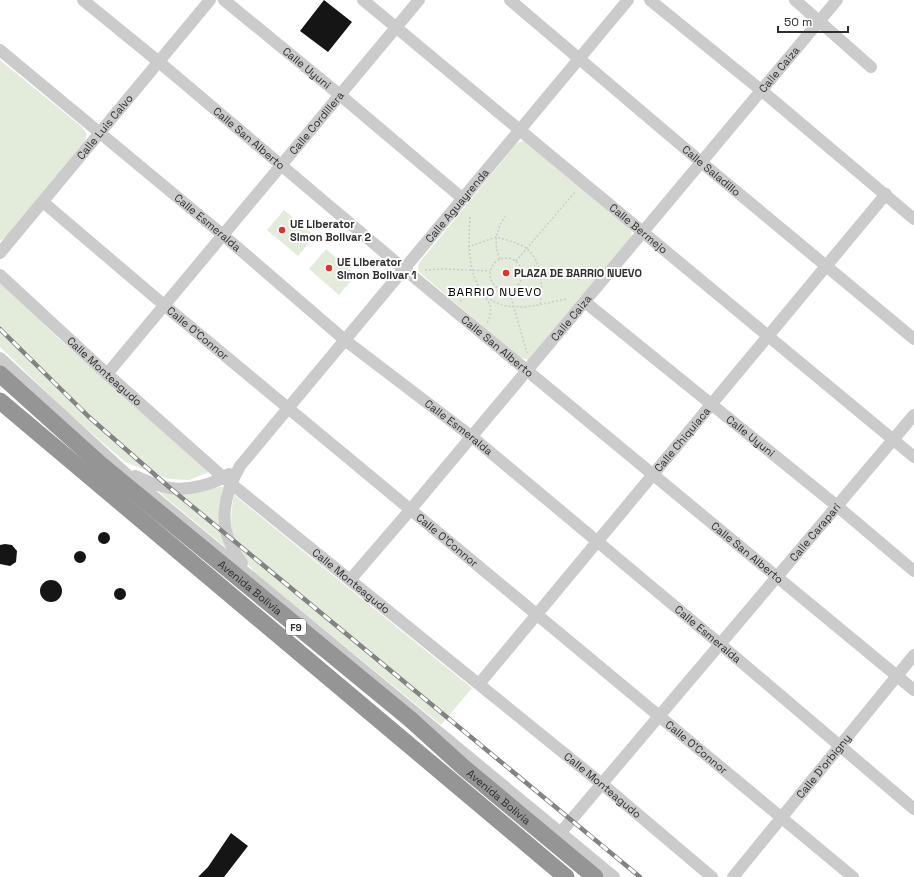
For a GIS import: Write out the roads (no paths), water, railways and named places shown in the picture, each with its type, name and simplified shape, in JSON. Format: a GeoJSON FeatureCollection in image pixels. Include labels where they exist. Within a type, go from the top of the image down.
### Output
{"type":"FeatureCollection","features":[{"type":"Feature","properties":{"kind":"highway","name":"Avenida Bolivia"},"geometry":{"type":"LineString","coordinates":[[0,374],[100,464],[410,719],[463,767],[595,877]]}},
{"type":"Feature","properties":{"kind":"highway","name":"Avenida Bolivia"},"geometry":{"type":"LineString","coordinates":[[0,401],[566,877]]}},
{"type":"Feature","properties":{"kind":"street","name":"Calle San Alberto"},"geometry":{"type":"LineString","coordinates":[[83,0],[282,165],[404,269],[528,365],[653,474],[914,690]]}},
{"type":"Feature","properties":{"kind":"street","name":"Calle Luis Calvo"},"geometry":{"type":"LineString","coordinates":[[0,254],[210,0]]}},
{"type":"Feature","properties":{"kind":"street","name":"Calle Uyuni"},"geometry":{"type":"LineString","coordinates":[[224,0],[462,198]]}},
{"type":"Feature","properties":{"kind":"street","name":"Calle Bermejo"},"geometry":{"type":"LineString","coordinates":[[363,0],[914,457]]}},
{"type":"Feature","properties":{"kind":"street","name":"Calle Cordillera"},"geometry":{"type":"LineString","coordinates":[[107,374],[419,0]]}},
{"type":"Feature","properties":{"kind":"street","name":"Calle Saladillo"},"geometry":{"type":"LineString","coordinates":[[510,0],[701,162],[914,339]]}},
{"type":"Feature","properties":{"kind":"street","name":"Calle Aguayrenda"},"geometry":{"type":"LineString","coordinates":[[253,578],[234,553],[225,533],[224,507],[227,480],[346,341],[462,198],[628,0]]}},
{"type":"Feature","properties":{"kind":"street"},"geometry":{"type":"LineString","coordinates":[[650,0],[761,90],[914,219]]}},
{"type":"Feature","properties":{"kind":"street"},"geometry":{"type":"LineString","coordinates":[[795,0],[872,67]]}},
{"type":"Feature","properties":{"kind":"street","name":"Calle Caiza"},"geometry":{"type":"LineString","coordinates":[[350,580],[411,509],[528,365],[585,302],[837,0]]}},
{"type":"Feature","properties":{"kind":"street","name":"Calle Esmeralda"},"geometry":{"type":"LineString","coordinates":[[0,50],[223,235],[346,341],[471,436],[720,644],[914,809]]}},
{"type":"Feature","properties":{"kind":"street","name":"Calle Chiquiaca"},"geometry":{"type":"LineString","coordinates":[[479,684],[886,194]]}},
{"type":"Feature","properties":{"kind":"street","name":"Calle O'Connor"},"geometry":{"type":"LineString","coordinates":[[43,202],[164,305],[782,816],[853,877]]}},
{"type":"Feature","properties":{"kind":"street","name":"Calle Monteagudo"},"geometry":{"type":"LineString","coordinates":[[0,275],[107,374],[227,480],[602,784],[712,877]]}},
{"type":"Feature","properties":{"kind":"street","name":"Calle Uyuni"},"geometry":{"type":"LineString","coordinates":[[585,302],[837,506],[914,571]]}},
{"type":"Feature","properties":{"kind":"street"},"geometry":{"type":"LineString","coordinates":[[0,358],[125,473],[614,877]]}},
{"type":"Feature","properties":{"kind":"street","name":"Calle Carapari"},"geometry":{"type":"LineString","coordinates":[[561,832],[914,415]]}},
{"type":"Feature","properties":{"kind":"street"},"geometry":{"type":"LineString","coordinates":[[100,464],[170,488],[195,487],[227,480]]}},
{"type":"Feature","properties":{"kind":"street","name":"Calle D'orbigny"},"geometry":{"type":"LineString","coordinates":[[733,877],[914,655]]}},
{"type":"Feature","properties":{"kind":"railway"},"geometry":{"type":"LineString","coordinates":[[0,329],[89,417],[170,488],[640,877]]}},
{"type":"Feature","properties":{"kind":"place","name":"UE Liberator Simon Bolivar 2"},"geometry":{"type":"Point","coordinates":[282,230]}},
{"type":"Feature","properties":{"kind":"place","name":"UE Liberator Simon Bolivar 1"},"geometry":{"type":"Point","coordinates":[329,268]}},
{"type":"Feature","properties":{"kind":"place","name":"PLAZA DE BARRIO NUEVO"},"geometry":{"type":"Point","coordinates":[506,273]}},
{"type":"Feature","properties":{"kind":"district","name":"BARRIO NUEVO"},"geometry":{"type":"Point","coordinates":[495,292]}}]}
